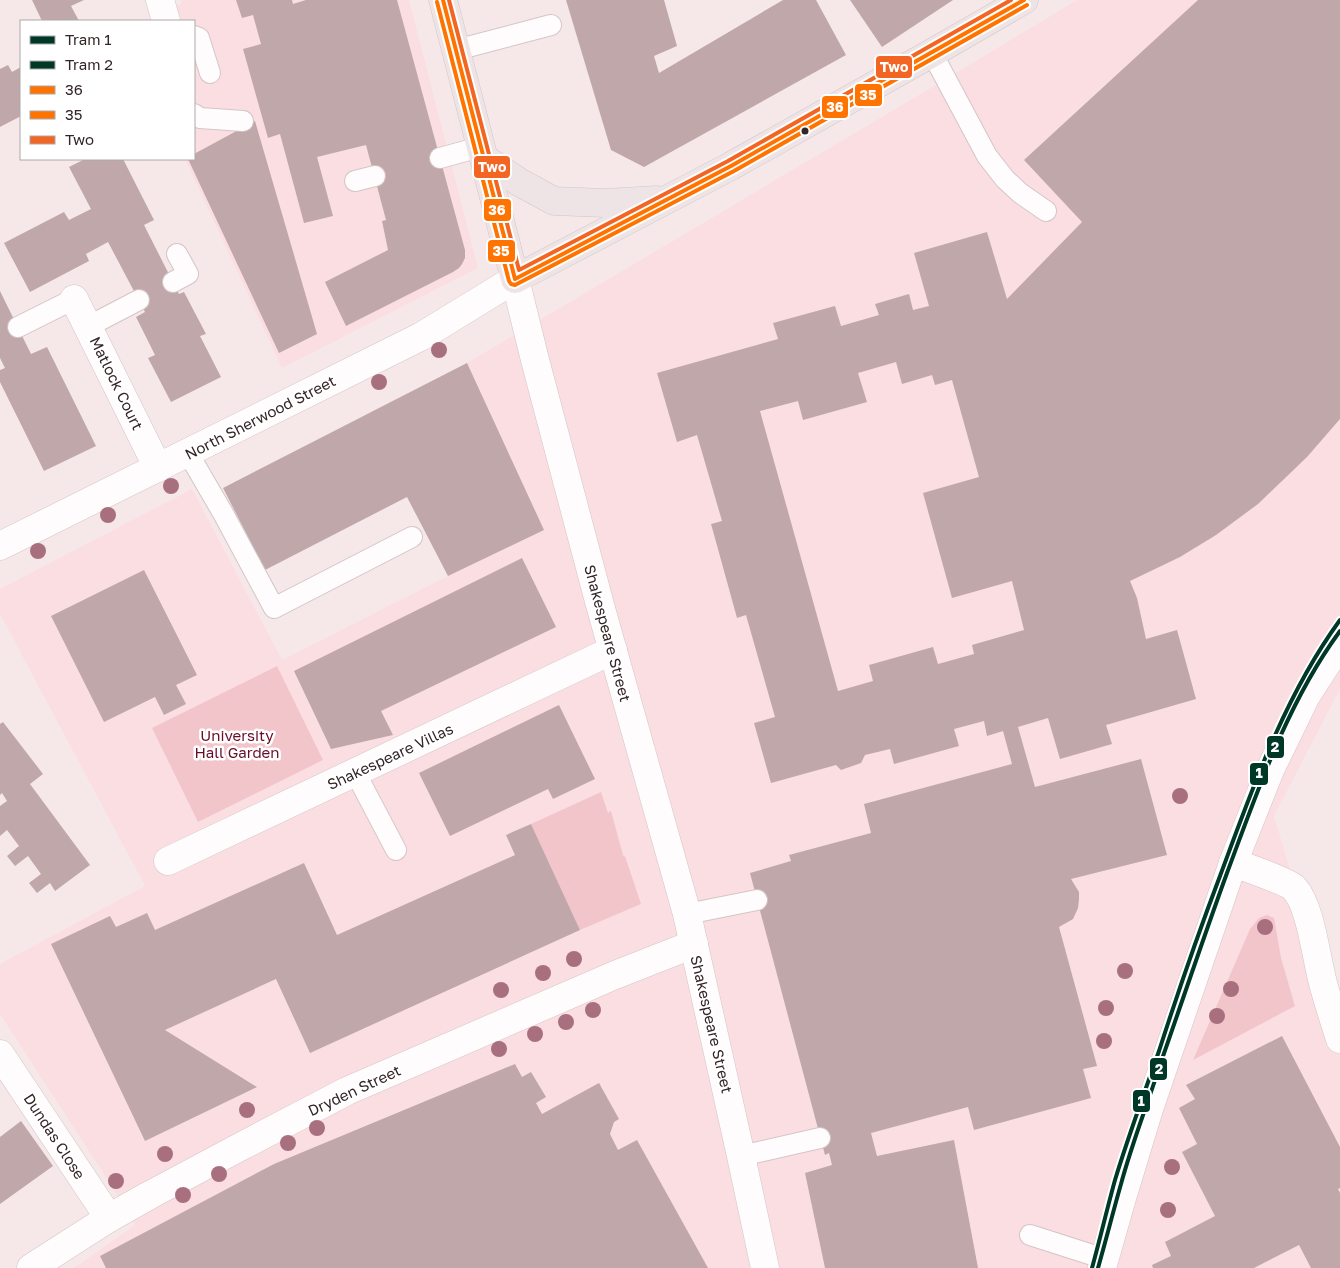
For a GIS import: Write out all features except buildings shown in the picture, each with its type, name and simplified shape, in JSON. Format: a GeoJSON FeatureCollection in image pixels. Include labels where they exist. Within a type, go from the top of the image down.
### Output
{"type":"FeatureCollection","features":[{"type":"Feature","properties":{"kind":"main road","name":"Shakespeare Street"},"geometry":{"type":"LineString","coordinates":[[443,0],[515,279]]}},
{"type":"Feature","properties":{"kind":"main road"},"geometry":{"type":"LineString","coordinates":[[515,279],[731,166],[932,54],[1024,0]]}},
{"type":"Feature","properties":{"kind":"main road"},"geometry":{"type":"LineString","coordinates":[[482,153],[520,182],[554,201],[605,203],[666,199]]}},
{"type":"Feature","properties":{"kind":"street"},"geometry":{"type":"LineString","coordinates":[[160,0],[166,20]]}},
{"type":"Feature","properties":{"kind":"street","name":"North Sherwood Street"},"geometry":{"type":"LineString","coordinates":[[0,546],[422,336],[515,279]]}},
{"type":"Feature","properties":{"kind":"street","name":"Shakespeare Street"},"geometry":{"type":"LineString","coordinates":[[515,279],[613,650],[687,914],[765,1268]]}},
{"type":"Feature","properties":{"kind":"street","name":"Matlock Court"},"geometry":{"type":"LineString","coordinates":[[74,298],[158,468]]}},
{"type":"Feature","properties":{"kind":"street"},"geometry":{"type":"LineString","coordinates":[[1104,1263],[1149,1109],[1233,864],[1270,770],[1306,696],[1340,643]]}},
{"type":"Feature","properties":{"kind":"street","name":"Shakespeare Villas"},"geometry":{"type":"LineString","coordinates":[[168,861],[613,650]]}},
{"type":"Feature","properties":{"kind":"street"},"geometry":{"type":"LineString","coordinates":[[1233,864],[1243,866],[1292,886],[1300,897],[1306,912],[1323,985],[1340,1039]]}},
{"type":"Feature","properties":{"kind":"street","name":"Dryden Street"},"geometry":{"type":"LineString","coordinates":[[31,1268],[109,1218],[148,1196],[347,1091],[615,975],[694,944]]}},
{"type":"Feature","properties":{"kind":"street","name":"Dundas Close"},"geometry":{"type":"LineString","coordinates":[[0,1054],[109,1218]]}},
{"type":"Feature","properties":{"kind":"lane"},"geometry":{"type":"LineString","coordinates":[[456,50],[550,25]]}},
{"type":"Feature","properties":{"kind":"lane"},"geometry":{"type":"LineString","coordinates":[[195,36],[199,38],[210,73]]}},
{"type":"Feature","properties":{"kind":"lane"},"geometry":{"type":"LineString","coordinates":[[932,54],[987,156],[1005,179],[1020,193],[1046,210]]}},
{"type":"Feature","properties":{"kind":"lane"},"geometry":{"type":"LineString","coordinates":[[195,115],[200,118],[243,121]]}},
{"type":"Feature","properties":{"kind":"lane"},"geometry":{"type":"LineString","coordinates":[[440,158],[482,153]]}},
{"type":"Feature","properties":{"kind":"lane"},"geometry":{"type":"LineString","coordinates":[[355,180],[374,176]]}},
{"type":"Feature","properties":{"kind":"lane"},"geometry":{"type":"LineString","coordinates":[[173,282],[188,274],[177,254]]}},
{"type":"Feature","properties":{"kind":"lane"},"geometry":{"type":"LineString","coordinates":[[18,327],[74,298]]}},
{"type":"Feature","properties":{"kind":"lane"},"geometry":{"type":"LineString","coordinates":[[89,326],[139,300]]}},
{"type":"Feature","properties":{"kind":"lane"},"geometry":{"type":"LineString","coordinates":[[188,453],[274,608],[412,537]]}},
{"type":"Feature","properties":{"kind":"lane"},"geometry":{"type":"LineString","coordinates":[[355,772],[396,850]]}},
{"type":"Feature","properties":{"kind":"lane"},"geometry":{"type":"LineString","coordinates":[[687,914],[757,900]]}},
{"type":"Feature","properties":{"kind":"lane"},"geometry":{"type":"LineString","coordinates":[[741,1156],[820,1138]]}},
{"type":"Feature","properties":{"kind":"lane"},"geometry":{"type":"LineString","coordinates":[[1030,1235],[1104,1263]]}},
{"type":"Feature","properties":{"kind":"shaded area"},"geometry":{"type":"Polygon","coordinates":[[[181,0],[409,0],[478,268],[282,368],[185,160],[195,160],[195,20],[152,20],[182,3],[181,0]]]}},
{"type":"Feature","properties":{"kind":"shaded area"},"geometry":{"type":"Polygon","coordinates":[[[1077,0],[1340,0],[1340,689],[1274,816],[1340,1037],[1340,1268],[74,1268],[135,1225],[0,1014],[0,964],[145,886],[0,614],[0,589],[192,489],[282,660],[448,576],[366,414],[467,363],[1077,0]]]}},
{"type":"Feature","properties":{"kind":"green space","name":"University Hall Garden"},"geometry":{"type":"Polygon","coordinates":[[[277,666],[323,760],[198,822],[152,728],[277,666]]]}},
{"type":"Feature","properties":{"kind":"green space"},"geometry":{"type":"Polygon","coordinates":[[[601,792],[608,813],[611,811],[623,855],[625,856],[641,904],[580,930],[531,824],[601,792]]]}},
{"type":"Feature","properties":{"kind":"green space"},"geometry":{"type":"Polygon","coordinates":[[[1267,915],[1274,918],[1281,958],[1295,1006],[1193,1060],[1250,929],[1259,918],[1267,915]]]}},
{"type":"Feature","properties":{"kind":"tram line","name":"1"},"geometry":{"type":"LineString","coordinates":[[1092,1268],[1125,1148],[1196,941],[1245,809],[1286,711],[1320,649],[1340,620]]}},
{"type":"Feature","properties":{"kind":"tram line","name":"2"},"geometry":{"type":"LineString","coordinates":[[1098,1268],[1135,1138],[1250,810],[1289,717],[1321,659],[1340,631]]}},
{"type":"Feature","properties":{"kind":"transit line","name":"36"},"geometry":{"type":"LineString","coordinates":[[443,0],[515,279],[731,166],[1024,0]]}},
{"type":"Feature","properties":{"kind":"transit line","name":"Two"},"geometry":{"type":"LineString","coordinates":[[449,0],[519,270],[728,161],[1011,0]]}},
{"type":"Feature","properties":{"kind":"transit line","name":"35"},"geometry":{"type":"LineString","coordinates":[[437,2],[509,281],[515,285],[734,171],[1027,5]]}}]}
